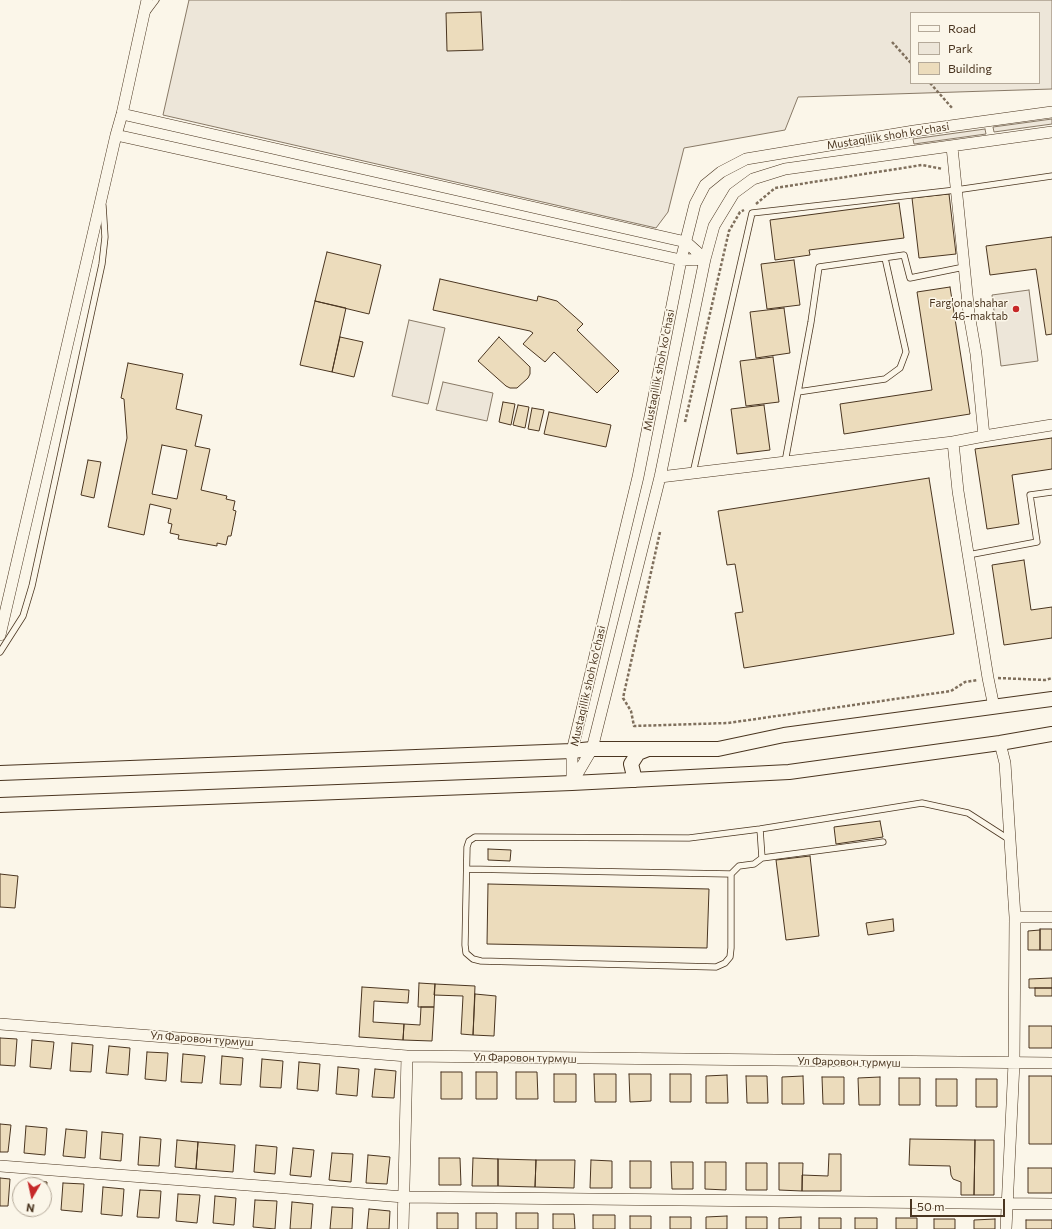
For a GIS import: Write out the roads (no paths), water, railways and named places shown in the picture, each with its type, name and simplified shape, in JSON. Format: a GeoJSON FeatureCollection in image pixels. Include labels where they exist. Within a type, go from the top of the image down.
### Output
{"type":"FeatureCollection","features":[{"type":"Feature","properties":{"kind":"street"},"geometry":{"type":"LineString","coordinates":[[0,635],[102,193],[122,114],[147,0]]}},
{"type":"Feature","properties":{"kind":"street","name":"Mustaqillik shoh ko'chasi"},"geometry":{"type":"LineString","coordinates":[[572,783],[572,751],[638,477],[681,260],[695,204],[705,185],[721,172],[746,159],[906,133],[1052,112]]}},
{"type":"Feature","properties":{"kind":"street"},"geometry":{"type":"LineString","coordinates":[[122,114],[686,242],[705,259]]}},
{"type":"Feature","properties":{"kind":"street","name":"Mustaqillik shoh ko'chasi"},"geometry":{"type":"LineString","coordinates":[[572,783],[592,749],[660,477],[705,259],[714,226],[734,193],[753,179],[785,170],[1052,132]]}},
{"type":"Feature","properties":{"kind":"street"},"geometry":{"type":"LineString","coordinates":[[116,135],[681,260],[705,259]]}},
{"type":"Feature","properties":{"kind":"street"},"geometry":{"type":"LineString","coordinates":[[952,146],[953,171],[965,267],[969,314],[976,354],[984,436]]}},
{"type":"Feature","properties":{"kind":"street"},"geometry":{"type":"LineString","coordinates":[[660,477],[953,442],[1052,425]]}},
{"type":"Feature","properties":{"kind":"street"},"geometry":{"type":"LineString","coordinates":[[953,442],[956,477],[968,555],[994,708]]}},
{"type":"Feature","properties":{"kind":"street"},"geometry":{"type":"LineString","coordinates":[[0,773],[592,749],[718,749],[784,735],[1052,699]]}},
{"type":"Feature","properties":{"kind":"street"},"geometry":{"type":"LineString","coordinates":[[0,805],[572,783],[789,772],[1052,734]]}},
{"type":"Feature","properties":{"kind":"street"},"geometry":{"type":"LineString","coordinates":[[1000,742],[1005,763],[1015,917],[1014,1064],[1006,1204],[1006,1229]]}},
{"type":"Feature","properties":{"kind":"street"},"geometry":{"type":"LineString","coordinates":[[635,780],[631,764],[638,753],[648,749]]}},
{"type":"Feature","properties":{"kind":"street"},"geometry":{"type":"LineString","coordinates":[[1015,917],[1052,917]]}},
{"type":"Feature","properties":{"kind":"street","name":"Ул Фаровон турмуш"},"geometry":{"type":"LineString","coordinates":[[0,1024],[407,1056],[1014,1064],[1052,1063]]}},
{"type":"Feature","properties":{"kind":"street"},"geometry":{"type":"LineString","coordinates":[[403,1229],[407,1056]]}},
{"type":"Feature","properties":{"kind":"street"},"geometry":{"type":"LineString","coordinates":[[0,1166],[404,1197],[1052,1204]]}},
{"type":"Feature","properties":{"kind":"lane"},"geometry":{"type":"LineString","coordinates":[[143,16],[156,0]]}},
{"type":"Feature","properties":{"kind":"lane"},"geometry":{"type":"LineString","coordinates":[[693,473],[752,213],[956,190],[1052,176]]}},
{"type":"Feature","properties":{"kind":"lane"},"geometry":{"type":"LineString","coordinates":[[0,652],[24,616],[32,586],[102,264],[106,237],[102,193]]}},
{"type":"Feature","properties":{"kind":"lane"},"geometry":{"type":"LineString","coordinates":[[785,462],[811,322],[819,267],[904,255],[910,278],[965,267]]}},
{"type":"Feature","properties":{"kind":"lane"},"geometry":{"type":"LineString","coordinates":[[798,392],[885,379],[900,368],[906,352],[885,258]]}},
{"type":"Feature","properties":{"kind":"lane"},"geometry":{"type":"LineString","coordinates":[[968,555],[1037,542],[1030,495],[1052,492]]}},
{"type":"Feature","properties":{"kind":"lane"},"geometry":{"type":"LineString","coordinates":[[883,842],[762,858],[754,864],[739,866],[731,874],[730,957],[725,963],[716,967],[481,961],[473,960],[466,953],[467,847],[469,841],[474,837],[689,838],[760,829],[922,803],[968,813],[1010,840]]}},
{"type":"Feature","properties":{"kind":"lane"},"geometry":{"type":"LineString","coordinates":[[760,829],[762,858]]}},
{"type":"Feature","properties":{"kind":"lane"},"geometry":{"type":"LineString","coordinates":[[467,869],[731,874]]}},
{"type":"Feature","properties":{"kind":"place","name":"Farg'ona shahar 46-maktab"},"geometry":{"type":"Point","coordinates":[1016,309]}}]}
